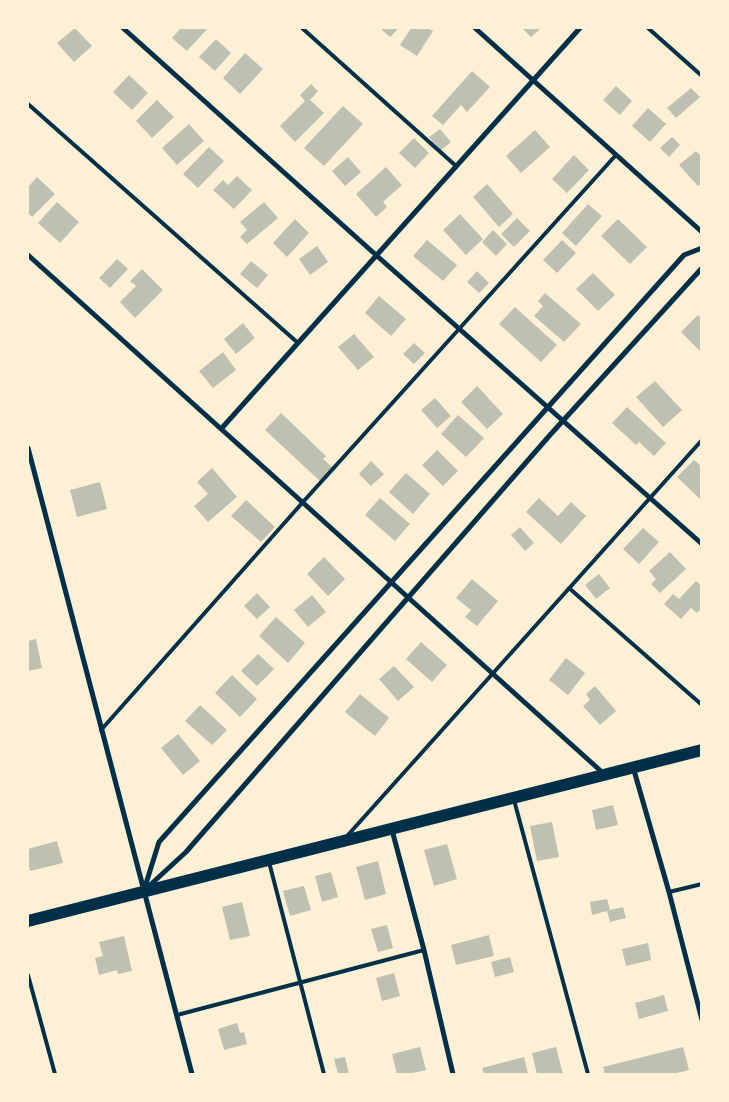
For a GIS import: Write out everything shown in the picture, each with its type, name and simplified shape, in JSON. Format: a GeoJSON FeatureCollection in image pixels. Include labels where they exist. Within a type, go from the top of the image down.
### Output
{"type":"FeatureCollection","features":[{"type":"Feature","properties":{"kind":"main road"},"geometry":{"type":"LineString","coordinates":[[28,921],[144,890],[342,842],[702,750]]}},
{"type":"Feature","properties":{"kind":"street"},"geometry":{"type":"LineString","coordinates":[[123,28],[702,544]]}},
{"type":"Feature","properties":{"kind":"street"},"geometry":{"type":"LineString","coordinates":[[475,28],[702,232]]}},
{"type":"Feature","properties":{"kind":"street"},"geometry":{"type":"LineString","coordinates":[[222,429],[580,28]]}},
{"type":"Feature","properties":{"kind":"street"},"geometry":{"type":"LineString","coordinates":[[144,890],[158,842],[684,255],[702,248]]}},
{"type":"Feature","properties":{"kind":"street"},"geometry":{"type":"LineString","coordinates":[[28,255],[605,775]]}},
{"type":"Feature","properties":{"kind":"street"},"geometry":{"type":"LineString","coordinates":[[144,890],[186,852],[563,420],[702,268]]}},
{"type":"Feature","properties":{"kind":"street"},"geometry":{"type":"LineString","coordinates":[[28,448],[192,1074]]}},
{"type":"Feature","properties":{"kind":"street"},"geometry":{"type":"LineString","coordinates":[[633,767],[669,892],[702,1020]]}},
{"type":"Feature","properties":{"kind":"street"},"geometry":{"type":"LineString","coordinates":[[392,829],[424,950],[453,1074]]}},
{"type":"Feature","properties":{"kind":"lane"},"geometry":{"type":"LineString","coordinates":[[302,28],[456,166]]}},
{"type":"Feature","properties":{"kind":"lane"},"geometry":{"type":"LineString","coordinates":[[648,28],[702,76]]}},
{"type":"Feature","properties":{"kind":"lane"},"geometry":{"type":"LineString","coordinates":[[28,104],[298,343]]}},
{"type":"Feature","properties":{"kind":"lane"},"geometry":{"type":"LineString","coordinates":[[102,730],[303,502],[616,154]]}},
{"type":"Feature","properties":{"kind":"lane"},"geometry":{"type":"LineString","coordinates":[[342,842],[702,440]]}},
{"type":"Feature","properties":{"kind":"lane"},"geometry":{"type":"LineString","coordinates":[[569,588],[702,705]]}},
{"type":"Feature","properties":{"kind":"lane"},"geometry":{"type":"LineString","coordinates":[[514,798],[588,1074]]}},
{"type":"Feature","properties":{"kind":"lane"},"geometry":{"type":"LineString","coordinates":[[269,860],[324,1074]]}},
{"type":"Feature","properties":{"kind":"lane"},"geometry":{"type":"LineString","coordinates":[[669,892],[702,884]]}},
{"type":"Feature","properties":{"kind":"lane"},"geometry":{"type":"LineString","coordinates":[[177,1015],[424,950]]}},
{"type":"Feature","properties":{"kind":"lane"},"geometry":{"type":"LineString","coordinates":[[28,975],[55,1074]]}},
{"type":"Feature","properties":{"kind":"building"},"geometry":{"type":"Polygon","coordinates":[[[75,28],[92,46],[74,62],[57,43],[75,28]]]}},
{"type":"Feature","properties":{"kind":"building"},"geometry":{"type":"Polygon","coordinates":[[[181,28],[208,28],[187,51],[172,38],[181,28]]]}},
{"type":"Feature","properties":{"kind":"building"},"geometry":{"type":"Polygon","coordinates":[[[380,28],[399,28],[390,37],[380,28]]]}},
{"type":"Feature","properties":{"kind":"building"},"geometry":{"type":"Polygon","coordinates":[[[411,28],[427,28],[433,31],[417,56],[400,45],[411,28]]]}},
{"type":"Feature","properties":{"kind":"building"},"geometry":{"type":"Polygon","coordinates":[[[522,28],[541,28],[531,37],[522,28]]]}},
{"type":"Feature","properties":{"kind":"building"},"geometry":{"type":"Polygon","coordinates":[[[216,39],[231,53],[215,71],[199,57],[216,39]]]}},
{"type":"Feature","properties":{"kind":"building"},"geometry":{"type":"Polygon","coordinates":[[[245,53],[263,69],[240,94],[223,78],[245,53]]]}},
{"type":"Feature","properties":{"kind":"building"},"geometry":{"type":"Polygon","coordinates":[[[472,71],[490,87],[467,112],[461,105],[443,125],[432,116],[472,71]]]}},
{"type":"Feature","properties":{"kind":"building"},"geometry":{"type":"Polygon","coordinates":[[[129,75],[148,93],[132,110],[113,92],[129,75]]]}},
{"type":"Feature","properties":{"kind":"building"},"geometry":{"type":"Polygon","coordinates":[[[311,84],[318,91],[310,100],[324,113],[295,142],[280,126],[305,101],[300,95],[311,84]]]}},
{"type":"Feature","properties":{"kind":"building"},"geometry":{"type":"Polygon","coordinates":[[[616,86],[632,101],[620,115],[603,100],[616,86]]]}},
{"type":"Feature","properties":{"kind":"building"},"geometry":{"type":"Polygon","coordinates":[[[691,88],[700,97],[676,118],[667,108],[691,88]]]}},
{"type":"Feature","properties":{"kind":"building"},"geometry":{"type":"Polygon","coordinates":[[[157,100],[174,117],[152,138],[136,121],[157,100]]]}},
{"type":"Feature","properties":{"kind":"building"},"geometry":{"type":"Polygon","coordinates":[[[343,106],[363,124],[324,166],[304,148],[343,106]]]}},
{"type":"Feature","properties":{"kind":"building"},"geometry":{"type":"Polygon","coordinates":[[[648,108],[666,124],[650,142],[632,126],[648,108]]]}},
{"type":"Feature","properties":{"kind":"building"},"geometry":{"type":"Polygon","coordinates":[[[189,124],[204,141],[177,165],[162,148],[189,124]]]}},
{"type":"Feature","properties":{"kind":"building"},"geometry":{"type":"Polygon","coordinates":[[[440,129],[451,142],[440,151],[429,137],[440,129]]]}},
{"type":"Feature","properties":{"kind":"building"},"geometry":{"type":"Polygon","coordinates":[[[535,130],[550,147],[521,173],[506,156],[535,130]]]}},
{"type":"Feature","properties":{"kind":"building"},"geometry":{"type":"Polygon","coordinates":[[[672,137],[680,145],[669,157],[660,148],[672,137]]]}},
{"type":"Feature","properties":{"kind":"building"},"geometry":{"type":"Polygon","coordinates":[[[414,138],[429,153],[415,168],[399,153],[414,138]]]}},
{"type":"Feature","properties":{"kind":"building"},"geometry":{"type":"Polygon","coordinates":[[[209,147],[224,161],[198,188],[183,174],[209,147]]]}},
{"type":"Feature","properties":{"kind":"building"},"geometry":{"type":"Polygon","coordinates":[[[696,151],[702,157],[702,183],[698,186],[679,165],[696,151]]]}},
{"type":"Feature","properties":{"kind":"building"},"geometry":{"type":"Polygon","coordinates":[[[574,155],[589,170],[567,193],[552,179],[574,155]]]}},
{"type":"Feature","properties":{"kind":"building"},"geometry":{"type":"Polygon","coordinates":[[[348,157],[361,172],[345,186],[332,171],[348,157]]]}},
{"type":"Feature","properties":{"kind":"building"},"geometry":{"type":"Polygon","coordinates":[[[386,167],[402,185],[383,202],[387,207],[376,217],[356,194],[386,167]]]}},
{"type":"Feature","properties":{"kind":"building"},"geometry":{"type":"Polygon","coordinates":[[[237,176],[252,190],[234,209],[213,190],[223,180],[228,185],[237,176]]]}},
{"type":"Feature","properties":{"kind":"building"},"geometry":{"type":"Polygon","coordinates":[[[37,177],[55,194],[32,217],[28,213],[28,187],[37,177]]]}},
{"type":"Feature","properties":{"kind":"building"},"geometry":{"type":"Polygon","coordinates":[[[487,184],[513,214],[499,227],[473,197],[487,184]]]}},
{"type":"Feature","properties":{"kind":"building"},"geometry":{"type":"Polygon","coordinates":[[[57,202],[79,222],[60,243],[38,223],[57,202]]]}},
{"type":"Feature","properties":{"kind":"building"},"geometry":{"type":"Polygon","coordinates":[[[264,202],[278,218],[247,244],[240,237],[247,230],[240,222],[264,202]]]}},
{"type":"Feature","properties":{"kind":"building"},"geometry":{"type":"Polygon","coordinates":[[[588,204],[602,216],[576,246],[562,233],[588,204]]]}},
{"type":"Feature","properties":{"kind":"building"},"geometry":{"type":"Polygon","coordinates":[[[460,214],[483,239],[466,255],[443,230],[460,214]]]}},
{"type":"Feature","properties":{"kind":"building"},"geometry":{"type":"Polygon","coordinates":[[[517,218],[530,231],[514,247],[501,234],[517,218]]]}},
{"type":"Feature","properties":{"kind":"building"},"geometry":{"type":"Polygon","coordinates":[[[295,219],[309,233],[287,257],[273,243],[295,219]]]}},
{"type":"Feature","properties":{"kind":"building"},"geometry":{"type":"Polygon","coordinates":[[[618,219],[647,247],[630,264],[601,236],[618,219]]]}},
{"type":"Feature","properties":{"kind":"building"},"geometry":{"type":"Polygon","coordinates":[[[493,230],[507,244],[496,256],[482,242],[493,230]]]}},
{"type":"Feature","properties":{"kind":"building"},"geometry":{"type":"Polygon","coordinates":[[[427,240],[457,265],[443,281],[413,256],[427,240]]]}},
{"type":"Feature","properties":{"kind":"building"},"geometry":{"type":"Polygon","coordinates":[[[562,240],[576,253],[557,273],[543,260],[562,240]]]}},
{"type":"Feature","properties":{"kind":"building"},"geometry":{"type":"Polygon","coordinates":[[[317,246],[328,262],[310,275],[299,259],[317,246]]]}},
{"type":"Feature","properties":{"kind":"building"},"geometry":{"type":"Polygon","coordinates":[[[117,259],[128,269],[110,288],[99,278],[117,259]]]}},
{"type":"Feature","properties":{"kind":"building"},"geometry":{"type":"Polygon","coordinates":[[[251,261],[268,275],[257,288],[240,274],[251,261]]]}},
{"type":"Feature","properties":{"kind":"building"},"geometry":{"type":"Polygon","coordinates":[[[142,269],[163,290],[135,318],[120,302],[136,286],[130,281],[142,269]]]}},
{"type":"Feature","properties":{"kind":"building"},"geometry":{"type":"Polygon","coordinates":[[[477,271],[489,283],[479,293],[467,282],[477,271]]]}},
{"type":"Feature","properties":{"kind":"building"},"geometry":{"type":"Polygon","coordinates":[[[593,273],[615,295],[598,311],[576,289],[593,273]]]}},
{"type":"Feature","properties":{"kind":"building"},"geometry":{"type":"Polygon","coordinates":[[[545,293],[581,324],[564,342],[534,316],[543,306],[538,301],[545,293]]]}},
{"type":"Feature","properties":{"kind":"building"},"geometry":{"type":"Polygon","coordinates":[[[379,296],[406,319],[391,336],[365,313],[379,296]]]}},
{"type":"Feature","properties":{"kind":"building"},"geometry":{"type":"Polygon","coordinates":[[[515,307],[557,345],[541,362],[499,324],[515,307]]]}},
{"type":"Feature","properties":{"kind":"building"},"geometry":{"type":"Polygon","coordinates":[[[698,315],[702,319],[702,353],[681,332],[698,315]]]}},
{"type":"Feature","properties":{"kind":"building"},"geometry":{"type":"Polygon","coordinates":[[[243,323],[255,338],[236,354],[224,339],[243,323]]]}},
{"type":"Feature","properties":{"kind":"building"},"geometry":{"type":"Polygon","coordinates":[[[354,334],[374,357],[358,370],[338,347],[354,334]]]}},
{"type":"Feature","properties":{"kind":"building"},"geometry":{"type":"Polygon","coordinates":[[[414,343],[425,353],[414,364],[403,354],[414,343]]]}},
{"type":"Feature","properties":{"kind":"building"},"geometry":{"type":"Polygon","coordinates":[[[223,352],[236,370],[213,388],[199,371],[223,352]]]}},
{"type":"Feature","properties":{"kind":"building"},"geometry":{"type":"Polygon","coordinates":[[[655,381],[682,410],[663,427],[636,397],[655,381]]]}},
{"type":"Feature","properties":{"kind":"building"},"geometry":{"type":"Polygon","coordinates":[[[477,386],[503,414],[487,429],[461,402],[477,386]]]}},
{"type":"Feature","properties":{"kind":"building"},"geometry":{"type":"Polygon","coordinates":[[[435,398],[451,416],[437,428],[421,410],[435,398]]]}},
{"type":"Feature","properties":{"kind":"building"},"geometry":{"type":"Polygon","coordinates":[[[627,407],[666,443],[654,456],[639,442],[636,445],[612,423],[627,407]]]}},
{"type":"Feature","properties":{"kind":"building"},"geometry":{"type":"Polygon","coordinates":[[[281,413],[326,456],[323,459],[333,468],[320,481],[265,430],[281,413]]]}},
{"type":"Feature","properties":{"kind":"building"},"geometry":{"type":"Polygon","coordinates":[[[458,415],[484,438],[466,457],[441,434],[458,415]]]}},
{"type":"Feature","properties":{"kind":"building"},"geometry":{"type":"Polygon","coordinates":[[[437,450],[458,471],[443,486],[422,465],[437,450]]]}},
{"type":"Feature","properties":{"kind":"building"},"geometry":{"type":"Polygon","coordinates":[[[694,460],[702,467],[702,480],[700,481],[702,483],[702,497],[700,499],[677,477],[694,460]]]}},
{"type":"Feature","properties":{"kind":"building"},"geometry":{"type":"Polygon","coordinates":[[[371,461],[384,474],[371,486],[359,474],[371,461]]]}},
{"type":"Feature","properties":{"kind":"building"},"geometry":{"type":"Polygon","coordinates":[[[212,468],[237,497],[208,522],[194,506],[208,494],[197,482],[212,468]]]}},
{"type":"Feature","properties":{"kind":"building"},"geometry":{"type":"Polygon","coordinates":[[[406,473],[430,494],[413,514],[389,492],[406,473]]]}},
{"type":"Feature","properties":{"kind":"building"},"geometry":{"type":"Polygon","coordinates":[[[100,482],[107,509],[77,517],[70,490],[100,482]]]}},
{"type":"Feature","properties":{"kind":"building"},"geometry":{"type":"Polygon","coordinates":[[[380,498],[410,524],[395,541],[365,515],[380,498]]]}},
{"type":"Feature","properties":{"kind":"building"},"geometry":{"type":"Polygon","coordinates":[[[539,498],[558,516],[571,502],[586,516],[561,544],[526,512],[539,498]]]}},
{"type":"Feature","properties":{"kind":"building"},"geometry":{"type":"Polygon","coordinates":[[[246,500],[275,527],[261,542],[231,516],[246,500]]]}},
{"type":"Feature","properties":{"kind":"building"},"geometry":{"type":"Polygon","coordinates":[[[520,527],[534,543],[525,551],[511,535],[520,527]]]}},
{"type":"Feature","properties":{"kind":"building"},"geometry":{"type":"Polygon","coordinates":[[[643,528],[659,542],[639,564],[623,549],[643,528]]]}},
{"type":"Feature","properties":{"kind":"building"},"geometry":{"type":"Polygon","coordinates":[[[670,552],[686,569],[660,593],[651,584],[656,579],[649,571],[670,552]]]}},
{"type":"Feature","properties":{"kind":"building"},"geometry":{"type":"Polygon","coordinates":[[[324,557],[345,579],[328,596],[307,574],[324,557]]]}},
{"type":"Feature","properties":{"kind":"building"},"geometry":{"type":"Polygon","coordinates":[[[599,574],[610,588],[596,599],[585,585],[599,574]]]}},
{"type":"Feature","properties":{"kind":"building"},"geometry":{"type":"Polygon","coordinates":[[[472,579],[498,601],[477,626],[465,617],[471,610],[456,598],[472,579]]]}},
{"type":"Feature","properties":{"kind":"building"},"geometry":{"type":"Polygon","coordinates":[[[696,581],[702,586],[702,608],[697,613],[691,608],[681,619],[664,604],[673,594],[679,599],[696,581]]]}},
{"type":"Feature","properties":{"kind":"building"},"geometry":{"type":"Polygon","coordinates":[[[257,593],[270,607],[257,619],[244,606],[257,593]]]}},
{"type":"Feature","properties":{"kind":"building"},"geometry":{"type":"Polygon","coordinates":[[[312,595],[326,612],[308,627],[294,610],[312,595]]]}},
{"type":"Feature","properties":{"kind":"building"},"geometry":{"type":"Polygon","coordinates":[[[276,617],[305,643],[288,663],[259,636],[276,617]]]}},
{"type":"Feature","properties":{"kind":"building"},"geometry":{"type":"Polygon","coordinates":[[[36,639],[42,668],[28,671],[28,641],[36,639]]]}},
{"type":"Feature","properties":{"kind":"building"},"geometry":{"type":"Polygon","coordinates":[[[421,642],[447,665],[432,682],[406,659],[421,642]]]}},
{"type":"Feature","properties":{"kind":"building"},"geometry":{"type":"Polygon","coordinates":[[[258,654],[274,669],[257,686],[241,671],[258,654]]]}},
{"type":"Feature","properties":{"kind":"building"},"geometry":{"type":"Polygon","coordinates":[[[566,658],[585,673],[568,695],[549,680],[566,658]]]}},
{"type":"Feature","properties":{"kind":"building"},"geometry":{"type":"Polygon","coordinates":[[[394,666],[414,687],[398,701],[379,679],[394,666]]]}},
{"type":"Feature","properties":{"kind":"building"},"geometry":{"type":"Polygon","coordinates":[[[232,675],[257,699],[240,717],[215,693],[232,675]]]}},
{"type":"Feature","properties":{"kind":"building"},"geometry":{"type":"Polygon","coordinates":[[[595,686],[616,711],[600,725],[583,706],[590,700],[586,694],[595,686]]]}},
{"type":"Feature","properties":{"kind":"building"},"geometry":{"type":"Polygon","coordinates":[[[360,694],[389,718],[375,736],[345,712],[360,694]]]}},
{"type":"Feature","properties":{"kind":"building"},"geometry":{"type":"Polygon","coordinates":[[[200,705],[227,730],[212,745],[185,721],[200,705]]]}},
{"type":"Feature","properties":{"kind":"building"},"geometry":{"type":"Polygon","coordinates":[[[178,734],[200,761],[183,775],[161,748],[178,734]]]}},
{"type":"Feature","properties":{"kind":"building"},"geometry":{"type":"Polygon","coordinates":[[[613,805],[618,825],[596,830],[592,810],[613,805]]]}},
{"type":"Feature","properties":{"kind":"building"},"geometry":{"type":"Polygon","coordinates":[[[552,822],[559,857],[537,861],[530,826],[552,822]]]}},
{"type":"Feature","properties":{"kind":"building"},"geometry":{"type":"Polygon","coordinates":[[[57,841],[63,863],[30,871],[28,849],[57,841]]]}},
{"type":"Feature","properties":{"kind":"building"},"geometry":{"type":"Polygon","coordinates":[[[447,844],[457,879],[434,886],[424,850],[447,844]]]}},
{"type":"Feature","properties":{"kind":"building"},"geometry":{"type":"Polygon","coordinates":[[[378,861],[386,894],[365,900],[356,867],[378,861]]]}},
{"type":"Feature","properties":{"kind":"building"},"geometry":{"type":"Polygon","coordinates":[[[331,872],[338,897],[322,902],[315,876],[331,872]]]}},
{"type":"Feature","properties":{"kind":"building"},"geometry":{"type":"Polygon","coordinates":[[[304,886],[311,910],[290,916],[283,891],[304,886]]]}},
{"type":"Feature","properties":{"kind":"building"},"geometry":{"type":"Polygon","coordinates":[[[607,899],[610,910],[623,907],[626,918],[610,922],[607,911],[592,915],[590,902],[607,899]]]}},
{"type":"Feature","properties":{"kind":"building"},"geometry":{"type":"Polygon","coordinates":[[[242,902],[250,936],[230,940],[222,907],[242,902]]]}},
{"type":"Feature","properties":{"kind":"building"},"geometry":{"type":"Polygon","coordinates":[[[387,925],[393,948],[378,952],[371,929],[387,925]]]}},
{"type":"Feature","properties":{"kind":"building"},"geometry":{"type":"Polygon","coordinates":[[[489,935],[494,956],[456,965],[451,945],[489,935]]]}},
{"type":"Feature","properties":{"kind":"building"},"geometry":{"type":"Polygon","coordinates":[[[124,936],[132,971],[118,974],[117,970],[99,975],[95,958],[103,956],[99,942],[124,936]]]}},
{"type":"Feature","properties":{"kind":"building"},"geometry":{"type":"Polygon","coordinates":[[[648,943],[651,960],[626,966],[622,949],[648,943]]]}},
{"type":"Feature","properties":{"kind":"building"},"geometry":{"type":"Polygon","coordinates":[[[510,957],[514,972],[495,977],[491,962],[510,957]]]}},
{"type":"Feature","properties":{"kind":"building"},"geometry":{"type":"Polygon","coordinates":[[[394,973],[400,996],[382,1001],[376,978],[394,973]]]}},
{"type":"Feature","properties":{"kind":"building"},"geometry":{"type":"Polygon","coordinates":[[[664,995],[668,1011],[639,1019],[635,1003],[664,995]]]}},
{"type":"Feature","properties":{"kind":"building"},"geometry":{"type":"Polygon","coordinates":[[[237,1023],[240,1033],[244,1032],[247,1044],[224,1050],[218,1029],[237,1023]]]}},
{"type":"Feature","properties":{"kind":"building"},"geometry":{"type":"Polygon","coordinates":[[[420,1047],[426,1070],[408,1074],[397,1074],[392,1054],[420,1047]]]}},
{"type":"Feature","properties":{"kind":"building"},"geometry":{"type":"Polygon","coordinates":[[[556,1047],[563,1074],[537,1074],[532,1053],[556,1047]]]}},
{"type":"Feature","properties":{"kind":"building"},"geometry":{"type":"Polygon","coordinates":[[[683,1047],[689,1070],[673,1074],[605,1074],[603,1067],[683,1047]]]}},
{"type":"Feature","properties":{"kind":"building"},"geometry":{"type":"Polygon","coordinates":[[[345,1057],[349,1074],[338,1074],[334,1059],[345,1057]]]}},
{"type":"Feature","properties":{"kind":"building"},"geometry":{"type":"Polygon","coordinates":[[[524,1057],[528,1074],[484,1074],[482,1068],[524,1057]]]}}]}
